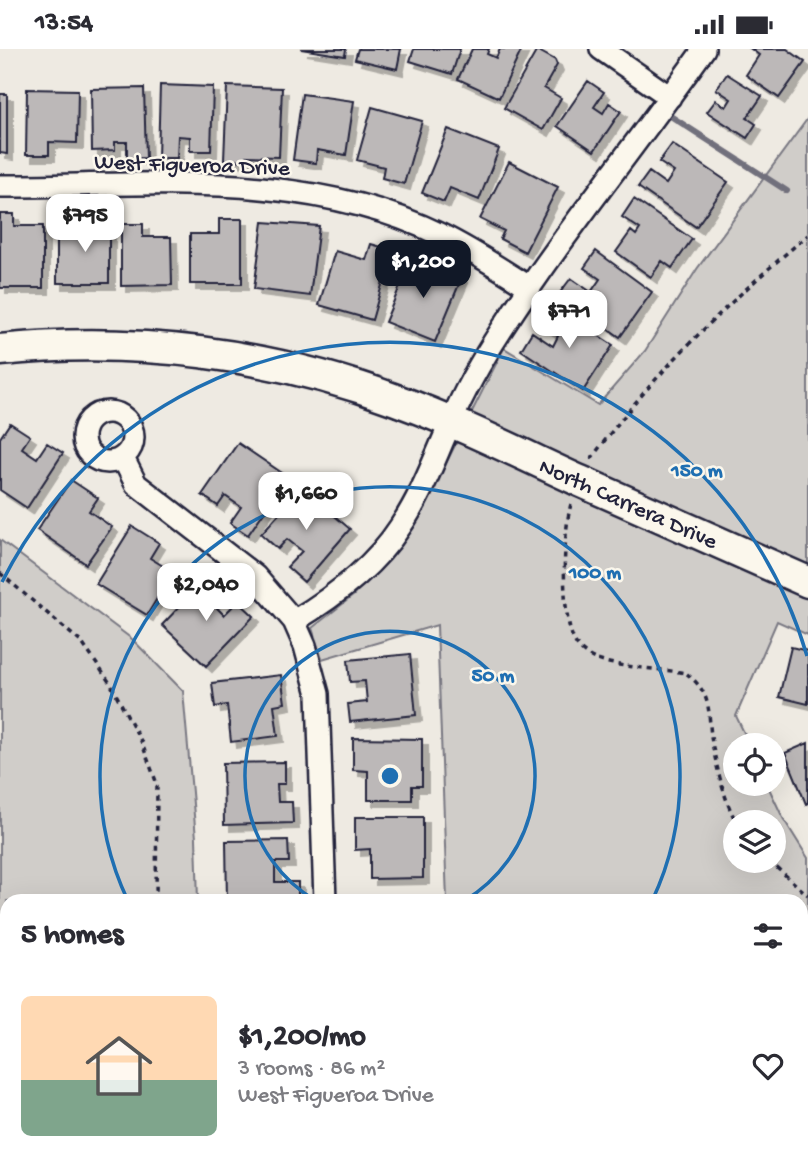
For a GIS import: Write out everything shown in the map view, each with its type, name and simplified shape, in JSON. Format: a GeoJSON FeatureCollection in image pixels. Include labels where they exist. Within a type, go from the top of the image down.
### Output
{"type":"FeatureCollection","features":[{"type":"Feature","properties":{"kind":"street"},"geometry":{"type":"LineString","coordinates":[[601,49],[670,97]]}},
{"type":"Feature","properties":{"kind":"street"},"geometry":{"type":"LineString","coordinates":[[294,621],[352,580],[373,561],[400,528],[481,362],[529,287],[704,49]]}},
{"type":"Feature","properties":{"kind":"street","name":"West Figueroa Drive"},"geometry":{"type":"LineString","coordinates":[[0,186],[240,186],[299,192],[374,210],[440,235],[529,287]]}},
{"type":"Feature","properties":{"kind":"street","name":"North Carrera Drive"},"geometry":{"type":"LineString","coordinates":[[0,350],[101,345],[212,353],[339,381],[451,421],[808,582]]}},
{"type":"Feature","properties":{"kind":"street"},"geometry":{"type":"LineString","coordinates":[[123,458],[136,484],[255,576],[294,621],[311,665],[318,694],[325,894]]}},
{"type":"Feature","properties":{"kind":"path"},"geometry":{"type":"LineString","coordinates":[[589,462],[660,373],[760,276],[808,235]]}},
{"type":"Feature","properties":{"kind":"path"},"geometry":{"type":"LineString","coordinates":[[573,498],[564,528],[567,600],[574,641],[582,651],[597,660],[686,673],[697,682],[705,693],[712,743],[733,810]]}},
{"type":"Feature","properties":{"kind":"path"},"geometry":{"type":"LineString","coordinates":[[0,573],[82,643],[110,683],[141,741],[157,784],[156,894]]}},
{"type":"Feature","properties":{"kind":"path"},"geometry":{"type":"LineString","coordinates":[[783,873],[807,894]]}},
{"type":"Feature","properties":{"kind":"shaded area"},"geometry":{"type":"Polygon","coordinates":[[[808,118],[808,635],[777,621],[736,716],[744,733],[723,733],[723,796],[773,796],[779,810],[723,810],[723,873],[786,873],[786,823],[808,858],[808,894],[447,894],[437,625],[322,659],[312,628],[354,595],[419,517],[504,348],[598,405],[645,351],[697,269],[808,118]]]}},
{"type":"Feature","properties":{"kind":"shaded area"},"geometry":{"type":"Polygon","coordinates":[[[0,540],[132,639],[183,691],[196,838],[198,894],[0,894],[0,540]]]}},
{"type":"Feature","properties":{"kind":"building"},"geometry":{"type":"Polygon","coordinates":[[[301,49],[346,49],[345,56],[301,49]]]}},
{"type":"Feature","properties":{"kind":"building"},"geometry":{"type":"Polygon","coordinates":[[[358,49],[401,49],[397,69],[355,59],[358,49]]]}},
{"type":"Feature","properties":{"kind":"building"},"geometry":{"type":"Polygon","coordinates":[[[414,49],[460,49],[452,74],[410,61],[414,49]]]}},
{"type":"Feature","properties":{"kind":"building"},"geometry":{"type":"Polygon","coordinates":[[[472,49],[489,49],[487,54],[496,58],[500,49],[522,49],[499,98],[458,79],[472,49]]]}},
{"type":"Feature","properties":{"kind":"building"},"geometry":{"type":"Polygon","coordinates":[[[751,49],[787,49],[805,62],[779,98],[746,75],[759,55],[751,49]]]}},
{"type":"Feature","properties":{"kind":"building"},"geometry":{"type":"Polygon","coordinates":[[[537,50],[555,60],[557,65],[544,88],[561,98],[543,130],[504,108],[537,50]]]}},
{"type":"Feature","properties":{"kind":"building"},"geometry":{"type":"Polygon","coordinates":[[[727,74],[762,96],[747,118],[756,124],[747,138],[707,112],[716,100],[726,107],[731,99],[716,89],[727,74]]]}},
{"type":"Feature","properties":{"kind":"building"},"geometry":{"type":"Polygon","coordinates":[[[588,81],[604,92],[594,107],[603,113],[609,103],[621,111],[594,151],[557,126],[588,81]]]}},
{"type":"Feature","properties":{"kind":"building"},"geometry":{"type":"Polygon","coordinates":[[[160,85],[213,87],[211,151],[190,151],[190,137],[178,136],[177,158],[158,158],[160,85]]]}},
{"type":"Feature","properties":{"kind":"building"},"geometry":{"type":"Polygon","coordinates":[[[227,86],[282,88],[279,157],[246,156],[246,161],[224,160],[227,86]]]}},
{"type":"Feature","properties":{"kind":"building"},"geometry":{"type":"Polygon","coordinates":[[[144,88],[146,158],[127,159],[127,142],[115,142],[115,150],[92,151],[91,89],[144,88]]]}},
{"type":"Feature","properties":{"kind":"building"},"geometry":{"type":"Polygon","coordinates":[[[27,89],[78,90],[77,143],[49,142],[49,155],[26,155],[27,89]]]}},
{"type":"Feature","properties":{"kind":"building"},"geometry":{"type":"Polygon","coordinates":[[[0,94],[7,94],[7,154],[0,153],[0,94]]]}},
{"type":"Feature","properties":{"kind":"building"},"geometry":{"type":"Polygon","coordinates":[[[302,94],[354,101],[346,155],[317,150],[316,163],[293,160],[302,94]]]}},
{"type":"Feature","properties":{"kind":"building"},"geometry":{"type":"Polygon","coordinates":[[[372,107],[422,121],[404,184],[382,178],[384,167],[357,160],[372,107]]]}},
{"type":"Feature","properties":{"kind":"building"},"geometry":{"type":"Polygon","coordinates":[[[448,129],[499,149],[479,200],[450,188],[444,202],[422,193],[448,129]]]}},
{"type":"Feature","properties":{"kind":"building"},"geometry":{"type":"Polygon","coordinates":[[[672,144],[728,182],[696,227],[638,187],[649,172],[666,184],[674,172],[659,162],[672,144]]]}},
{"type":"Feature","properties":{"kind":"building"},"geometry":{"type":"Polygon","coordinates":[[[509,162],[558,187],[525,252],[500,239],[504,231],[480,219],[509,162]]]}},
{"type":"Feature","properties":{"kind":"building"},"geometry":{"type":"Polygon","coordinates":[[[634,199],[692,239],[672,268],[662,261],[651,277],[616,252],[631,231],[636,235],[640,229],[622,217],[634,199]]]}},
{"type":"Feature","properties":{"kind":"building"},"geometry":{"type":"Polygon","coordinates":[[[0,214],[14,214],[14,226],[43,226],[43,288],[0,288],[0,214]]]}},
{"type":"Feature","properties":{"kind":"building"},"geometry":{"type":"Polygon","coordinates":[[[87,218],[109,218],[109,283],[57,283],[57,232],[87,232],[87,218]]]}},
{"type":"Feature","properties":{"kind":"building"},"geometry":{"type":"Polygon","coordinates":[[[219,219],[242,219],[242,284],[190,284],[190,234],[219,234],[219,219]]]}},
{"type":"Feature","properties":{"kind":"building"},"geometry":{"type":"Polygon","coordinates":[[[263,222],[319,226],[310,296],[254,289],[263,222]]]}},
{"type":"Feature","properties":{"kind":"building"},"geometry":{"type":"Polygon","coordinates":[[[121,224],[143,224],[143,237],[171,237],[172,285],[121,286],[121,224]]]}},
{"type":"Feature","properties":{"kind":"building"},"geometry":{"type":"Polygon","coordinates":[[[371,244],[392,250],[372,320],[319,305],[335,251],[366,260],[371,244]]]}},
{"type":"Feature","properties":{"kind":"building"},"geometry":{"type":"Polygon","coordinates":[[[596,251],[652,292],[620,337],[559,294],[571,278],[591,292],[600,279],[584,268],[596,251]]]}},
{"type":"Feature","properties":{"kind":"building"},"geometry":{"type":"Polygon","coordinates":[[[411,260],[462,277],[435,342],[385,322],[411,260]]]}},
{"type":"Feature","properties":{"kind":"building"},"geometry":{"type":"Polygon","coordinates":[[[556,308],[613,345],[583,391],[521,350],[532,332],[553,346],[558,336],[544,327],[556,308]]]}},
{"type":"Feature","properties":{"kind":"building"},"geometry":{"type":"Polygon","coordinates":[[[10,423],[30,436],[22,448],[37,458],[47,443],[63,453],[27,508],[0,490],[0,438],[10,423]]]}},
{"type":"Feature","properties":{"kind":"building"},"geometry":{"type":"Polygon","coordinates":[[[238,443],[288,477],[248,535],[230,523],[241,507],[225,496],[218,506],[202,495],[238,443]]]}},
{"type":"Feature","properties":{"kind":"building"},"geometry":{"type":"Polygon","coordinates":[[[71,480],[98,498],[89,511],[112,527],[86,564],[37,530],[71,480]]]}},
{"type":"Feature","properties":{"kind":"building"},"geometry":{"type":"Polygon","coordinates":[[[302,488],[350,529],[304,582],[287,567],[302,551],[287,539],[278,549],[261,534],[302,488]]]}},
{"type":"Feature","properties":{"kind":"building"},"geometry":{"type":"Polygon","coordinates":[[[132,526],[159,543],[150,558],[173,572],[147,615],[96,584],[132,526]]]}},
{"type":"Feature","properties":{"kind":"building"},"geometry":{"type":"Polygon","coordinates":[[[206,579],[221,593],[212,603],[224,615],[238,601],[254,616],[206,666],[162,625],[206,579]]]}},
{"type":"Feature","properties":{"kind":"building"},"geometry":{"type":"Polygon","coordinates":[[[791,647],[808,651],[808,704],[779,697],[791,647]]]}},
{"type":"Feature","properties":{"kind":"building"},"geometry":{"type":"Polygon","coordinates":[[[410,654],[416,715],[350,722],[348,704],[367,702],[365,681],[350,682],[348,660],[410,654]]]}},
{"type":"Feature","properties":{"kind":"building"},"geometry":{"type":"Polygon","coordinates":[[[281,675],[285,703],[274,705],[278,736],[231,742],[227,705],[215,707],[212,683],[281,675]]]}},
{"type":"Feature","properties":{"kind":"building"},"geometry":{"type":"Polygon","coordinates":[[[353,738],[422,739],[422,786],[412,786],[412,800],[368,800],[368,771],[353,770],[353,738]]]}},
{"type":"Feature","properties":{"kind":"building"},"geometry":{"type":"Polygon","coordinates":[[[808,743],[806,804],[786,755],[786,753],[808,743]]]}},
{"type":"Feature","properties":{"kind":"building"},"geometry":{"type":"Polygon","coordinates":[[[285,762],[285,784],[277,784],[278,802],[292,802],[293,823],[224,825],[223,763],[285,762]]]}},
{"type":"Feature","properties":{"kind":"building"},"geometry":{"type":"Polygon","coordinates":[[[355,817],[423,817],[423,878],[370,879],[370,849],[355,850],[355,817]]]}},
{"type":"Feature","properties":{"kind":"building"},"geometry":{"type":"Polygon","coordinates":[[[288,840],[289,862],[275,862],[275,882],[298,882],[298,894],[227,894],[226,841],[288,840]]]}},
{"type":"Feature","properties":{"kind":"waterway"},"geometry":{"type":"LineString","coordinates":[[672,117],[787,191]]}}]}
